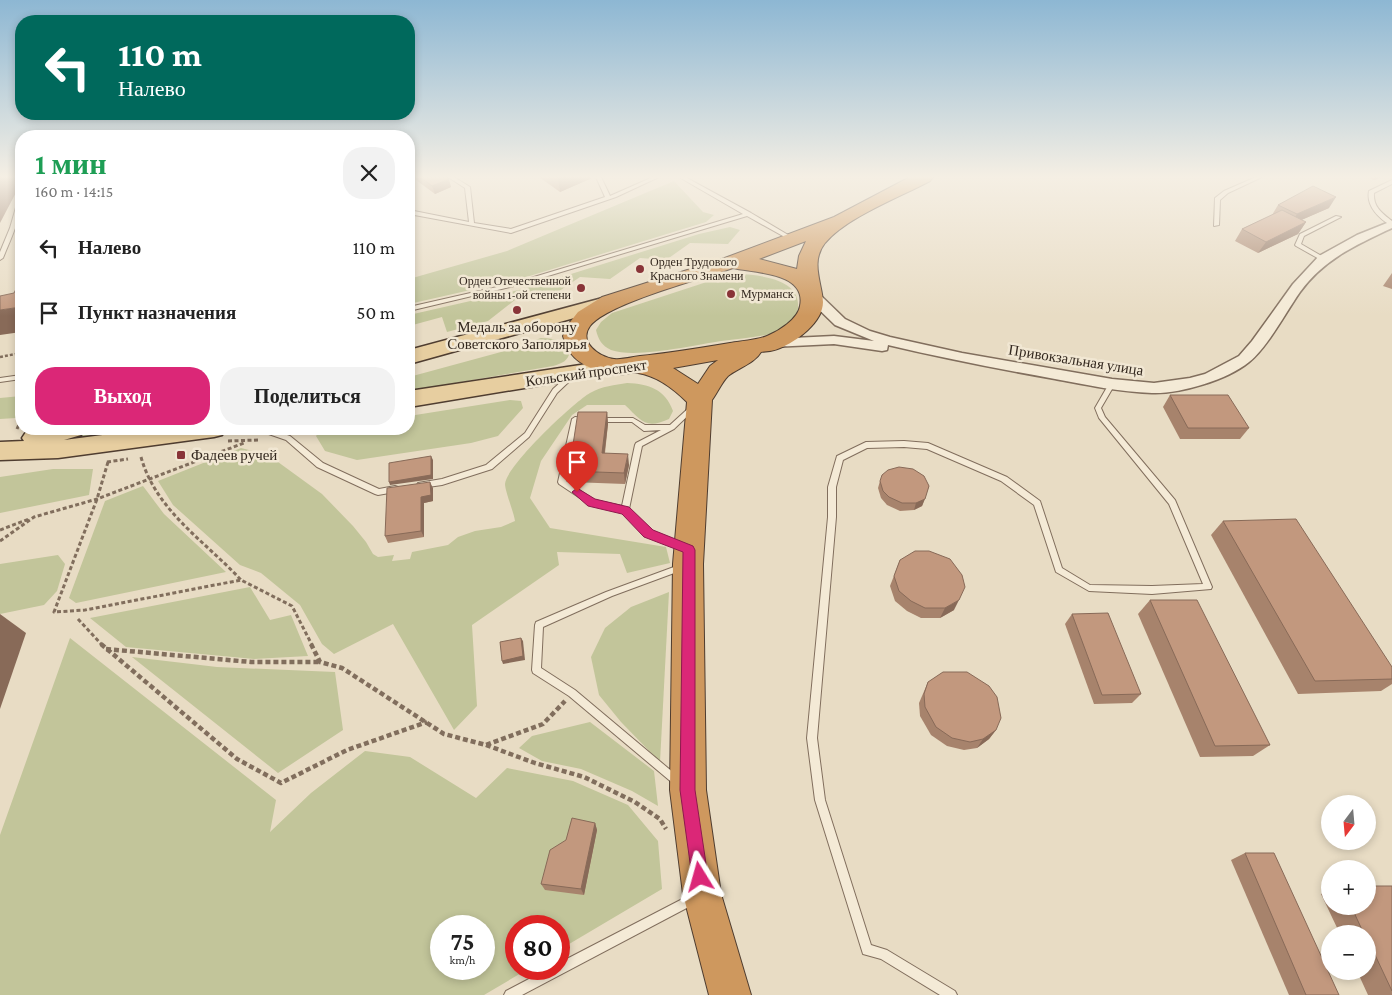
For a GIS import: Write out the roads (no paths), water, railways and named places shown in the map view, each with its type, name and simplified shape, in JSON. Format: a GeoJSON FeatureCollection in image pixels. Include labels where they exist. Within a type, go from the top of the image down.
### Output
{"type":"FeatureCollection","features":[{"type":"Feature","properties":{"kind":"highway"},"geometry":{"type":"LineString","coordinates":[[613,367],[586,356],[577,346],[574,336],[578,326],[586,317],[610,302],[728,263],[834,223]]}},
{"type":"Feature","properties":{"kind":"highway"},"geometry":{"type":"LineString","coordinates":[[730,995],[702,894],[688,790],[689,557],[700,400],[718,372],[734,360],[786,336],[804,319],[811,307],[807,271],[812,250],[816,242],[837,223]]}},
{"type":"Feature","properties":{"kind":"highway"},"geometry":{"type":"LineString","coordinates":[[728,263],[769,266],[800,279],[810,290]]}},
{"type":"Feature","properties":{"kind":"highway","name":"Кольский проспект"},"geometry":{"type":"LineString","coordinates":[[613,367],[638,365],[767,344]]}},
{"type":"Feature","properties":{"kind":"highway"},"geometry":{"type":"LineString","coordinates":[[638,365],[663,372],[682,382],[700,400]]}},
{"type":"Feature","properties":{"kind":"main road"},"geometry":{"type":"LineString","coordinates":[[415,355],[610,302]]}},
{"type":"Feature","properties":{"kind":"main road","name":"Кольский проспект"},"geometry":{"type":"LineString","coordinates":[[415,398],[613,367]]}},
{"type":"Feature","properties":{"kind":"main road"},"geometry":{"type":"LineString","coordinates":[[0,446],[47,435]]}},
{"type":"Feature","properties":{"kind":"main road"},"geometry":{"type":"LineString","coordinates":[[0,451],[58,449],[167,435]]}},
{"type":"Feature","properties":{"kind":"street","name":"Привокзальная улица"},"geometry":{"type":"LineString","coordinates":[[959,357],[1112,384],[1154,388],[1190,383],[1210,377],[1244,359],[1257,344],[1297,287],[1323,259],[1361,238],[1392,224]]}},
{"type":"Feature","properties":{"kind":"street"},"geometry":{"type":"LineString","coordinates":[[810,290],[840,322],[864,334],[959,357]]}},
{"type":"Feature","properties":{"kind":"street"},"geometry":{"type":"LineString","coordinates":[[767,344],[792,340],[834,340],[959,357]]}},
{"type":"Feature","properties":{"kind":"lane"},"geometry":{"type":"LineString","coordinates":[[0,258],[14,223]]}},
{"type":"Feature","properties":{"kind":"lane"},"geometry":{"type":"LineString","coordinates":[[469,223],[511,231],[533,223]]}},
{"type":"Feature","properties":{"kind":"lane"},"geometry":{"type":"LineString","coordinates":[[415,309],[516,284],[718,223]]}},
{"type":"Feature","properties":{"kind":"lane"},"geometry":{"type":"LineString","coordinates":[[765,223],[792,239]]}},
{"type":"Feature","properties":{"kind":"lane"},"geometry":{"type":"LineString","coordinates":[[1323,259],[1298,245],[1302,235],[1325,223]]}},
{"type":"Feature","properties":{"kind":"lane"},"geometry":{"type":"LineString","coordinates":[[415,486],[442,482],[490,467],[527,435],[555,391],[575,374]]}},
{"type":"Feature","properties":{"kind":"lane"},"geometry":{"type":"LineString","coordinates":[[0,380],[15,378]]}},
{"type":"Feature","properties":{"kind":"lane"},"geometry":{"type":"LineString","coordinates":[[951,995],[884,954],[867,950],[820,800],[812,738],[832,517],[832,487],[840,458],[866,445],[904,444],[928,446],[1004,479],[1037,503],[1059,570],[1089,588],[1152,590],[1208,587],[1172,502],[1102,418],[1098,408],[1112,384]]}},
{"type":"Feature","properties":{"kind":"lane"},"geometry":{"type":"LineString","coordinates":[[625,510],[639,445],[672,427],[700,400]]}},
{"type":"Feature","properties":{"kind":"lane"},"geometry":{"type":"LineString","coordinates":[[672,427],[644,428],[633,420],[575,419],[562,482],[592,502],[625,510],[649,533],[689,557]]}},
{"type":"Feature","properties":{"kind":"lane"},"geometry":{"type":"LineString","coordinates":[[279,435],[288,438],[320,465],[378,492],[406,488]]}},
{"type":"Feature","properties":{"kind":"lane"},"geometry":{"type":"LineString","coordinates":[[688,790],[572,693],[536,670],[539,625],[689,557]]}},
{"type":"Feature","properties":{"kind":"lane"},"geometry":{"type":"LineString","coordinates":[[510,995],[702,894]]}},
{"type":"Feature","properties":{"kind":"place","name":"Орден Трудового Красного Знамени"},"geometry":{"type":"Point","coordinates":[640,269]}},
{"type":"Feature","properties":{"kind":"place","name":"Орден Отечественной войны 1-ой степени"},"geometry":{"type":"Point","coordinates":[581,288]}},
{"type":"Feature","properties":{"kind":"place","name":"Мурманск"},"geometry":{"type":"Point","coordinates":[731,294]}},
{"type":"Feature","properties":{"kind":"place","name":"Медаль за оборону Советского Заполярья"},"geometry":{"type":"Point","coordinates":[517,310]}},
{"type":"Feature","properties":{"kind":"place","name":"Фадеев ручей"},"geometry":{"type":"Point","coordinates":[181,455]}}]}
